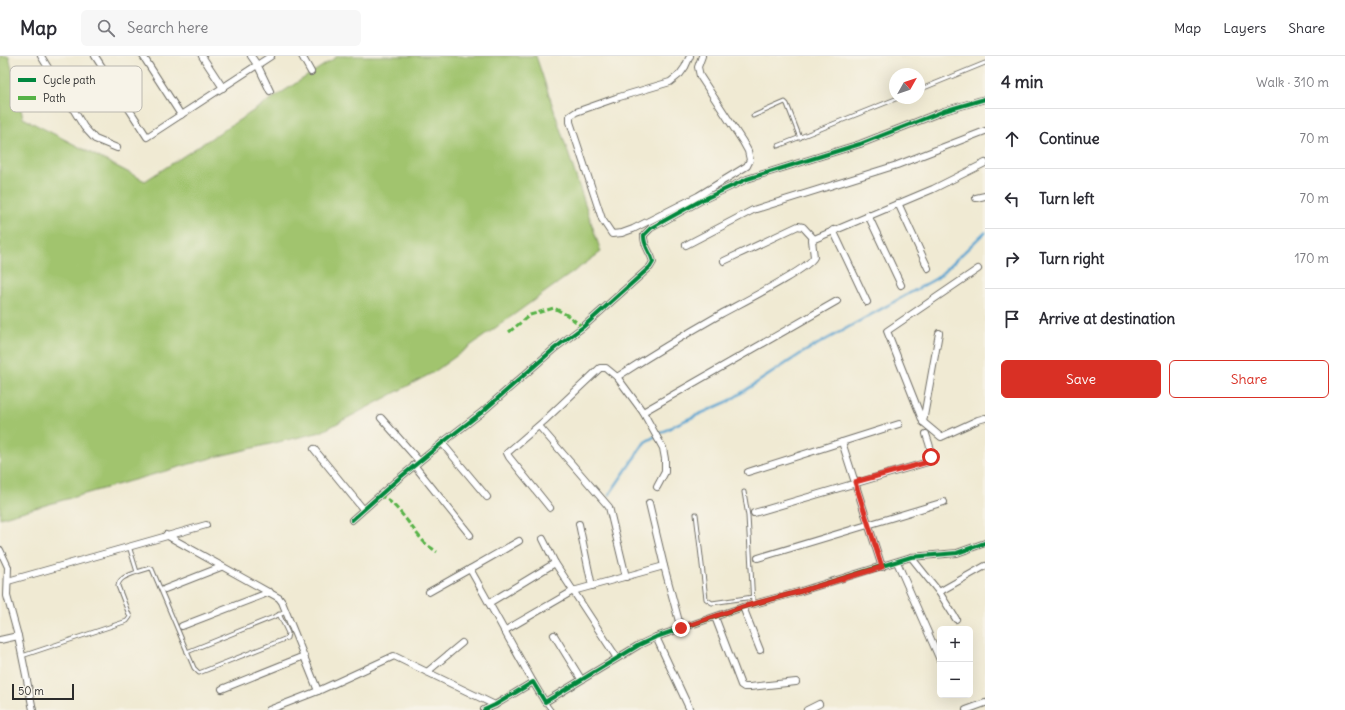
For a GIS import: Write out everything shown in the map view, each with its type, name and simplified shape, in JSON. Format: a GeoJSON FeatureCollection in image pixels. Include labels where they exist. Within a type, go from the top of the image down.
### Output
{"type":"FeatureCollection","features":[{"type":"Feature","properties":{"kind":"street"},"geometry":{"type":"LineString","coordinates":[[41,56],[47,66]]}},
{"type":"Feature","properties":{"kind":"street"},"geometry":{"type":"LineString","coordinates":[[95,56],[101,66]]}},
{"type":"Feature","properties":{"kind":"street"},"geometry":{"type":"LineString","coordinates":[[143,56],[182,115]]}},
{"type":"Feature","properties":{"kind":"street"},"geometry":{"type":"LineString","coordinates":[[202,56],[223,88]]}},
{"type":"Feature","properties":{"kind":"street"},"geometry":{"type":"LineString","coordinates":[[251,56],[258,66],[270,91]]}},
{"type":"Feature","properties":{"kind":"street"},"geometry":{"type":"LineString","coordinates":[[131,112],[147,137],[258,66],[271,56]]}},
{"type":"Feature","properties":{"kind":"street"},"geometry":{"type":"LineString","coordinates":[[302,56],[311,72]]}},
{"type":"Feature","properties":{"kind":"street"},"geometry":{"type":"LineString","coordinates":[[690,56],[680,74],[670,82],[616,98],[576,112],[570,116],[570,122],[602,219],[612,234],[622,233],[698,196],[747,166],[750,160],[748,151],[700,76],[698,67],[702,56]]}},
{"type":"Feature","properties":{"kind":"street"},"geometry":{"type":"LineString","coordinates":[[352,520],[442,442],[481,413],[555,348],[583,327],[650,267],[653,262],[652,256],[643,241],[644,235],[651,228],[700,201],[746,179],[860,144],[944,111],[985,99]]}},
{"type":"Feature","properties":{"kind":"street"},"geometry":{"type":"LineString","coordinates":[[75,112],[84,127],[95,139],[117,148]]}},
{"type":"Feature","properties":{"kind":"street"},"geometry":{"type":"LineString","coordinates":[[686,245],[752,210],[897,164],[985,131]]}},
{"type":"Feature","properties":{"kind":"street"},"geometry":{"type":"LineString","coordinates":[[617,377],[698,328],[770,288],[808,264],[814,259],[812,240],[933,188],[985,163]]}},
{"type":"Feature","properties":{"kind":"street"},"geometry":{"type":"LineString","coordinates":[[976,198],[985,196]]}},
{"type":"Feature","properties":{"kind":"street"},"geometry":{"type":"LineString","coordinates":[[898,203],[928,268]]}},
{"type":"Feature","properties":{"kind":"street"},"geometry":{"type":"LineString","coordinates":[[868,215],[901,285]]}},
{"type":"Feature","properties":{"kind":"street"},"geometry":{"type":"LineString","coordinates":[[724,261],[798,226],[803,227],[814,239]]}},
{"type":"Feature","properties":{"kind":"street"},"geometry":{"type":"LineString","coordinates":[[833,230],[866,302]]}},
{"type":"Feature","properties":{"kind":"street"},"geometry":{"type":"LineString","coordinates":[[978,269],[887,331],[923,422],[941,437],[985,418]]}},
{"type":"Feature","properties":{"kind":"street"},"geometry":{"type":"LineString","coordinates":[[643,412],[836,301]]}},
{"type":"Feature","properties":{"kind":"street"},"geometry":{"type":"LineString","coordinates":[[923,422],[939,333]]}},
{"type":"Feature","properties":{"kind":"street"},"geometry":{"type":"LineString","coordinates":[[550,508],[508,457],[507,453],[539,426],[600,368],[606,368],[617,377],[643,412],[663,448],[665,472],[657,487]]}},
{"type":"Feature","properties":{"kind":"street"},"geometry":{"type":"LineString","coordinates":[[382,418],[470,535]]}},
{"type":"Feature","properties":{"kind":"street"},"geometry":{"type":"LineString","coordinates":[[748,472],[899,424]]}},
{"type":"Feature","properties":{"kind":"street"},"geometry":{"type":"LineString","coordinates":[[539,426],[609,507],[626,577]]}},
{"type":"Feature","properties":{"kind":"street"},"geometry":{"type":"LineString","coordinates":[[754,513],[855,482],[928,462],[931,457],[931,453],[926,434]]}},
{"type":"Feature","properties":{"kind":"street"},"geometry":{"type":"LineString","coordinates":[[442,442],[487,497]]}},
{"type":"Feature","properties":{"kind":"street"},"geometry":{"type":"LineString","coordinates":[[842,442],[882,567]]}},
{"type":"Feature","properties":{"kind":"street"},"geometry":{"type":"LineString","coordinates":[[314,449],[363,509]]}},
{"type":"Feature","properties":{"kind":"street"},"geometry":{"type":"LineString","coordinates":[[758,558],[944,502]]}},
{"type":"Feature","properties":{"kind":"street"},"geometry":{"type":"LineString","coordinates":[[649,503],[681,628]]}},
{"type":"Feature","properties":{"kind":"street"},"geometry":{"type":"LineString","coordinates":[[8,581],[206,524]]}},
{"type":"Feature","properties":{"kind":"street"},"geometry":{"type":"LineString","coordinates":[[579,524],[592,586]]}},
{"type":"Feature","properties":{"kind":"street"},"geometry":{"type":"LineString","coordinates":[[166,536],[220,567],[279,598],[286,612],[289,629],[304,656],[318,691]]}},
{"type":"Feature","properties":{"kind":"street"},"geometry":{"type":"LineString","coordinates":[[543,539],[555,563],[617,658]]}},
{"type":"Feature","properties":{"kind":"street"},"geometry":{"type":"LineString","coordinates":[[429,592],[519,541]]}},
{"type":"Feature","properties":{"kind":"street"},"geometry":{"type":"LineString","coordinates":[[470,569],[545,702],[617,658],[656,637],[742,607],[753,600],[798,592],[911,557],[957,553],[985,543]]}},
{"type":"Feature","properties":{"kind":"street"},"geometry":{"type":"LineString","coordinates":[[0,550],[8,567],[7,596],[18,636],[33,710]]}},
{"type":"Feature","properties":{"kind":"street"},"geometry":{"type":"LineString","coordinates":[[911,557],[939,592],[956,619]]}},
{"type":"Feature","properties":{"kind":"street"},"geometry":{"type":"LineString","coordinates":[[896,562],[937,653]]}},
{"type":"Feature","properties":{"kind":"street"},"geometry":{"type":"LineString","coordinates":[[489,602],[555,563]]}},
{"type":"Feature","properties":{"kind":"street"},"geometry":{"type":"LineString","coordinates":[[504,631],[573,591],[664,566]]}},
{"type":"Feature","properties":{"kind":"street"},"geometry":{"type":"LineString","coordinates":[[939,592],[985,566]]}},
{"type":"Feature","properties":{"kind":"street"},"geometry":{"type":"LineString","coordinates":[[165,589],[220,567]]}},
{"type":"Feature","properties":{"kind":"street"},"geometry":{"type":"LineString","coordinates":[[182,626],[270,592]]}},
{"type":"Feature","properties":{"kind":"street"},"geometry":{"type":"LineString","coordinates":[[742,607],[760,650]]}},
{"type":"Feature","properties":{"kind":"street"},"geometry":{"type":"LineString","coordinates":[[715,616],[744,687],[796,682]]}},
{"type":"Feature","properties":{"kind":"street"},"geometry":{"type":"LineString","coordinates":[[554,635],[582,679]]}},
{"type":"Feature","properties":{"kind":"street"},"geometry":{"type":"LineString","coordinates":[[0,640],[18,636]]}},
{"type":"Feature","properties":{"kind":"street"},"geometry":{"type":"LineString","coordinates":[[656,637],[690,710]]}},
{"type":"Feature","properties":{"kind":"street"},"geometry":{"type":"LineString","coordinates":[[427,672],[462,643]]}},
{"type":"Feature","properties":{"kind":"street"},"geometry":{"type":"LineString","coordinates":[[222,689],[304,656]]}},
{"type":"Feature","properties":{"kind":"street"},"geometry":{"type":"LineString","coordinates":[[269,710],[318,691],[394,656],[495,705]]}},
{"type":"Feature","properties":{"kind":"street"},"geometry":{"type":"LineString","coordinates":[[484,710],[533,682]]}},
{"type":"Feature","properties":{"kind":"street"},"geometry":{"type":"LineString","coordinates":[[966,710],[985,703]]}},
{"type":"Feature","properties":{"kind":"street"},"geometry":{"type":"LineString","coordinates":[[807,710],[819,704]]}},
{"type":"Feature","properties":{"kind":"lane"},"geometry":{"type":"LineString","coordinates":[[925,88],[985,63]]}},
{"type":"Feature","properties":{"kind":"lane"},"geometry":{"type":"LineString","coordinates":[[753,116],[785,102],[800,138]]}},
{"type":"Feature","properties":{"kind":"lane"},"geometry":{"type":"LineString","coordinates":[[778,146],[889,102]]}},
{"type":"Feature","properties":{"kind":"lane"},"geometry":{"type":"LineString","coordinates":[[696,514],[706,599],[712,603],[753,600],[748,516],[744,492]]}},
{"type":"Feature","properties":{"kind":"lane"},"geometry":{"type":"LineString","coordinates":[[128,546],[137,572]]}},
{"type":"Feature","properties":{"kind":"lane"},"geometry":{"type":"LineString","coordinates":[[22,656],[127,621],[130,617],[119,590],[118,582],[121,579],[150,568],[152,569],[194,668],[197,671],[202,672],[287,638],[289,629],[279,614]]}},
{"type":"Feature","properties":{"kind":"lane"},"geometry":{"type":"LineString","coordinates":[[187,652],[286,612]]}},
{"type":"Feature","properties":{"kind":"lane"},"geometry":{"type":"LineString","coordinates":[[545,702],[551,710]]}},
{"type":"Feature","properties":{"kind":"green space"},"geometry":{"type":"Polygon","coordinates":[[[0,56],[9,56],[11,66],[10,66],[10,112],[22,112],[23,118],[145,181],[338,56],[536,56],[601,252],[434,372],[321,432],[215,457],[0,518],[0,56]]]}},
{"type":"Feature","properties":{"kind":"waterway"},"geometry":{"type":"LineString","coordinates":[[609,495],[645,442],[677,424],[729,401],[802,353],[937,278],[985,232]]}},
{"type":"Feature","properties":{"kind":"marked path"},"geometry":{"type":"LineString","coordinates":[[509,332],[530,315],[554,308],[567,315],[583,327]]}},
{"type":"Feature","properties":{"kind":"marked path"},"geometry":{"type":"LineString","coordinates":[[379,495],[392,503],[424,542],[437,552]]}},
{"type":"Feature","properties":{"kind":"cycle path"},"geometry":{"type":"LineString","coordinates":[[352,520],[397,480],[481,413],[555,348],[583,327],[650,267],[653,262],[646,246],[644,235],[651,228],[700,201],[747,179],[860,144],[944,111],[985,99]]}},
{"type":"Feature","properties":{"kind":"cycle path"},"geometry":{"type":"LineString","coordinates":[[484,710],[533,682],[545,702],[639,645],[656,637],[743,607],[798,592],[911,557],[957,553],[985,543]]}},
{"type":"Feature","properties":{"kind":"route"},"geometry":{"type":"LineString","coordinates":[[681,628],[742,607],[882,567],[855,482],[928,462],[931,457]]}}]}
